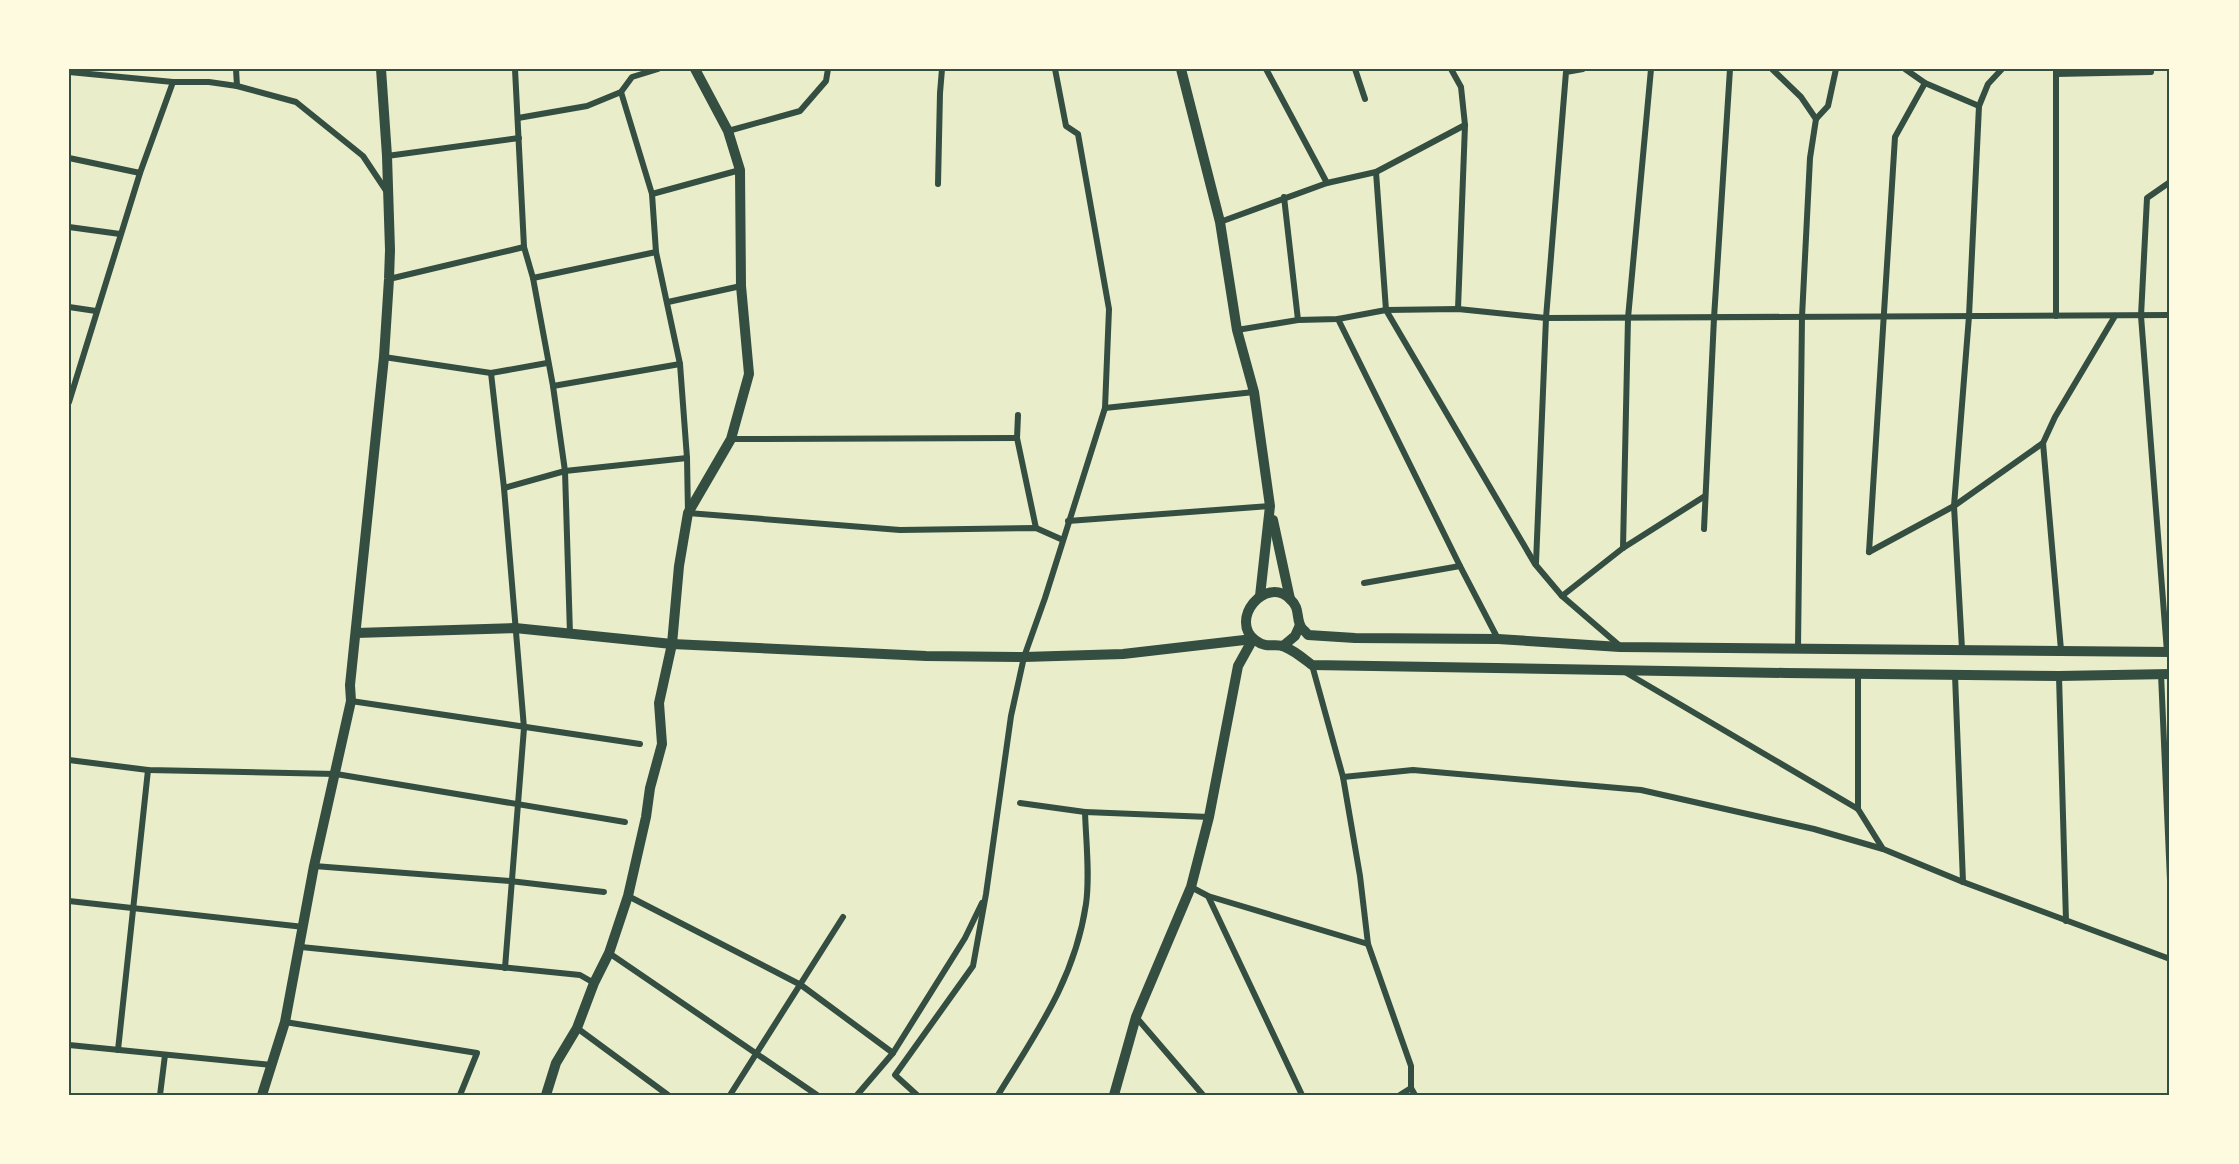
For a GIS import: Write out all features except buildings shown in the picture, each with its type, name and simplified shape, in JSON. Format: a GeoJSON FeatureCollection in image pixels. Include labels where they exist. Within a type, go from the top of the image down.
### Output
{"type":"FeatureCollection","features":[{"type":"Feature","properties":{"kind":"street"},"geometry":{"type":"LineString","coordinates":[[236,69],[237,86]]}},
{"type":"Feature","properties":{"kind":"street"},"geometry":{"type":"LineString","coordinates":[[262,1095],[285,1022],[315,866],[351,701],[350,685],[384,357],[389,279],[387,156],[381,69]]}},
{"type":"Feature","properties":{"kind":"street"},"geometry":{"type":"LineString","coordinates":[[515,69],[524,247],[533,278],[553,386],[565,471],[570,634]]}},
{"type":"Feature","properties":{"kind":"street"},"geometry":{"type":"LineString","coordinates":[[631,69],[632,77]]}},
{"type":"Feature","properties":{"kind":"street"},"geometry":{"type":"LineString","coordinates":[[518,118],[587,106],[621,92],[632,77],[658,69]]}},
{"type":"Feature","properties":{"kind":"street"},"geometry":{"type":"LineString","coordinates":[[688,513],[731,439],[749,374],[741,286],[740,170],[728,131],[695,69]]}},
{"type":"Feature","properties":{"kind":"street"},"geometry":{"type":"LineString","coordinates":[[728,131],[800,111],[826,81],[828,69]]}},
{"type":"Feature","properties":{"kind":"street"},"geometry":{"type":"LineString","coordinates":[[938,184],[942,69]]}},
{"type":"Feature","properties":{"kind":"street"},"geometry":{"type":"LineString","coordinates":[[917,1095],[895,1075],[973,966],[986,894],[1011,716],[1024,657],[1105,408],[1109,309],[1078,134],[1066,126],[1055,69]]}},
{"type":"Feature","properties":{"kind":"street"},"geometry":{"type":"LineString","coordinates":[[1181,69],[1220,222],[1237,330],[1254,392],[1270,506],[1290,599],[1299,612],[1300,625],[1295,636],[1283,646],[1267,647],[1253,639],[1248,632],[1246,614],[1256,598],[1272,593],[1281,594],[1290,599]]}},
{"type":"Feature","properties":{"kind":"street"},"geometry":{"type":"LineString","coordinates":[[1266,69],[1327,183]]}},
{"type":"Feature","properties":{"kind":"street"},"geometry":{"type":"LineString","coordinates":[[1355,69],[1365,99]]}},
{"type":"Feature","properties":{"kind":"street"},"geometry":{"type":"LineString","coordinates":[[1451,69],[1461,87],[1465,125],[1458,309]]}},
{"type":"Feature","properties":{"kind":"street"},"geometry":{"type":"LineString","coordinates":[[1535,564],[1546,318],[1566,72],[1583,69]]}},
{"type":"Feature","properties":{"kind":"street"},"geometry":{"type":"LineString","coordinates":[[1623,548],[1628,318],[1651,69]]}},
{"type":"Feature","properties":{"kind":"street"},"geometry":{"type":"LineString","coordinates":[[1704,529],[1714,318],[1730,69]]}},
{"type":"Feature","properties":{"kind":"street"},"geometry":{"type":"LineString","coordinates":[[1772,69],[1801,97],[1816,119]]}},
{"type":"Feature","properties":{"kind":"street"},"geometry":{"type":"LineString","coordinates":[[1798,647],[1802,317],[1810,158],[1816,119],[1828,106],[1836,69]]}},
{"type":"Feature","properties":{"kind":"street"},"geometry":{"type":"LineString","coordinates":[[1905,69],[1925,83],[1979,106]]}},
{"type":"Feature","properties":{"kind":"street"},"geometry":{"type":"LineString","coordinates":[[1962,649],[1954,506],[1969,316],[1979,106],[1988,84],[2002,69]]}},
{"type":"Feature","properties":{"kind":"street"},"geometry":{"type":"LineString","coordinates":[[69,72],[173,82],[209,82],[237,86],[296,102],[363,156],[387,193]]}},
{"type":"Feature","properties":{"kind":"street"},"geometry":{"type":"LineString","coordinates":[[2056,316],[2056,72],[2151,72]]}},
{"type":"Feature","properties":{"kind":"street"},"geometry":{"type":"LineString","coordinates":[[69,402],[73,378],[140,173],[173,82]]}},
{"type":"Feature","properties":{"kind":"street"},"geometry":{"type":"LineString","coordinates":[[1925,83],[1895,137],[1886,317],[1869,552],[1954,506],[2043,443]]}},
{"type":"Feature","properties":{"kind":"street"},"geometry":{"type":"LineString","coordinates":[[546,1095],[556,1063],[577,1028],[594,983],[609,953],[628,896],[646,817],[650,788],[662,744],[659,703],[672,644],[678,566],[688,513],[687,458],[680,364],[656,252],[652,194],[621,92]]}},
{"type":"Feature","properties":{"kind":"street"},"geometry":{"type":"LineString","coordinates":[[1220,222],[1327,183],[1376,172],[1465,125]]}},
{"type":"Feature","properties":{"kind":"street"},"geometry":{"type":"LineString","coordinates":[[387,156],[519,138]]}},
{"type":"Feature","properties":{"kind":"street"},"geometry":{"type":"LineString","coordinates":[[69,158],[140,173]]}},
{"type":"Feature","properties":{"kind":"street"},"geometry":{"type":"LineString","coordinates":[[652,194],[740,170]]}},
{"type":"Feature","properties":{"kind":"street"},"geometry":{"type":"LineString","coordinates":[[1376,172],[1386,310],[1535,564],[1562,596],[1620,647]]}},
{"type":"Feature","properties":{"kind":"street"},"geometry":{"type":"LineString","coordinates":[[1300,625],[1308,635],[1355,638],[1498,639],[1620,647],[2168,652],[2141,316],[2146,198],[2170,182]]}},
{"type":"Feature","properties":{"kind":"street"},"geometry":{"type":"LineString","coordinates":[[1284,197],[1299,320]]}},
{"type":"Feature","properties":{"kind":"street"},"geometry":{"type":"LineString","coordinates":[[69,227],[120,234]]}},
{"type":"Feature","properties":{"kind":"street"},"geometry":{"type":"LineString","coordinates":[[389,279],[524,247]]}},
{"type":"Feature","properties":{"kind":"street"},"geometry":{"type":"LineString","coordinates":[[533,278],[656,252]]}},
{"type":"Feature","properties":{"kind":"street"},"geometry":{"type":"LineString","coordinates":[[668,302],[741,286]]}},
{"type":"Feature","properties":{"kind":"street"},"geometry":{"type":"LineString","coordinates":[[69,306],[96,311]]}},
{"type":"Feature","properties":{"kind":"street"},"geometry":{"type":"LineString","coordinates":[[1237,330],[1299,320],[1338,320],[1386,310],[1458,309],[1546,318],[2170,315]]}},
{"type":"Feature","properties":{"kind":"street"},"geometry":{"type":"LineString","coordinates":[[2061,650],[2043,443],[2055,417],[2115,316]]}},
{"type":"Feature","properties":{"kind":"street"},"geometry":{"type":"LineString","coordinates":[[1338,320],[1498,639]]}},
{"type":"Feature","properties":{"kind":"street"},"geometry":{"type":"LineString","coordinates":[[384,357],[491,373],[547,363]]}},
{"type":"Feature","properties":{"kind":"street"},"geometry":{"type":"LineString","coordinates":[[553,386],[680,364]]}},
{"type":"Feature","properties":{"kind":"street"},"geometry":{"type":"LineString","coordinates":[[491,373],[504,488],[524,728],[519,804],[510,880],[505,968]]}},
{"type":"Feature","properties":{"kind":"street"},"geometry":{"type":"LineString","coordinates":[[1105,408],[1254,392]]}},
{"type":"Feature","properties":{"kind":"street"},"geometry":{"type":"LineString","coordinates":[[1018,415],[1017,438],[1036,528]]}},
{"type":"Feature","properties":{"kind":"street"},"geometry":{"type":"LineString","coordinates":[[731,439],[1017,438]]}},
{"type":"Feature","properties":{"kind":"street"},"geometry":{"type":"LineString","coordinates":[[504,488],[565,471],[687,458]]}},
{"type":"Feature","properties":{"kind":"street"},"geometry":{"type":"LineString","coordinates":[[1562,596],[1623,548],[1706,496]]}},
{"type":"Feature","properties":{"kind":"street"},"geometry":{"type":"LineString","coordinates":[[1068,521],[1270,506]]}},
{"type":"Feature","properties":{"kind":"street"},"geometry":{"type":"LineString","coordinates":[[1260,596],[1270,506]]}},
{"type":"Feature","properties":{"kind":"street"},"geometry":{"type":"LineString","coordinates":[[688,513],[900,530],[1036,528],[1063,540]]}},
{"type":"Feature","properties":{"kind":"street"},"geometry":{"type":"LineString","coordinates":[[1364,583],[1460,566]]}},
{"type":"Feature","properties":{"kind":"street"},"geometry":{"type":"LineString","coordinates":[[356,633],[515,628],[672,644],[926,656],[1024,657],[1123,654],[1253,639]]}},
{"type":"Feature","properties":{"kind":"street"},"geometry":{"type":"LineString","coordinates":[[1114,1095],[1136,1017],[1191,887],[1209,817],[1238,666],[1253,639]]}},
{"type":"Feature","properties":{"kind":"street"},"geometry":{"type":"LineString","coordinates":[[1283,646],[1312,665],[1858,674],[2059,676],[2165,674],[2170,880]]}},
{"type":"Feature","properties":{"kind":"street"},"geometry":{"type":"LineString","coordinates":[[1312,665],[1343,777],[1360,876],[1368,944],[1411,1066],[1411,1088],[1415,1095]]}},
{"type":"Feature","properties":{"kind":"street"},"geometry":{"type":"LineString","coordinates":[[1621,670],[1858,809],[1883,849]]}},
{"type":"Feature","properties":{"kind":"street"},"geometry":{"type":"LineString","coordinates":[[1858,674],[1858,809]]}},
{"type":"Feature","properties":{"kind":"street"},"geometry":{"type":"LineString","coordinates":[[1955,675],[1963,882]]}},
{"type":"Feature","properties":{"kind":"street"},"geometry":{"type":"LineString","coordinates":[[2059,676],[2066,921]]}},
{"type":"Feature","properties":{"kind":"street"},"geometry":{"type":"LineString","coordinates":[[351,701],[640,744]]}},
{"type":"Feature","properties":{"kind":"street"},"geometry":{"type":"LineString","coordinates":[[69,760],[148,770],[336,774],[625,822]]}},
{"type":"Feature","properties":{"kind":"street"},"geometry":{"type":"LineString","coordinates":[[118,1050],[148,770]]}},
{"type":"Feature","properties":{"kind":"street"},"geometry":{"type":"LineString","coordinates":[[1343,777],[1413,770],[1641,790],[1814,829],[1883,849],[1963,882],[2170,959]]}},
{"type":"Feature","properties":{"kind":"street"},"geometry":{"type":"LineString","coordinates":[[1020,802],[1085,812],[1209,817]]}},
{"type":"Feature","properties":{"kind":"street"},"geometry":{"type":"LineString","coordinates":[[998,1095],[1051,1009],[1073,960],[1086,903],[1085,812]]}},
{"type":"Feature","properties":{"kind":"street"},"geometry":{"type":"LineString","coordinates":[[315,866],[510,880],[604,892]]}},
{"type":"Feature","properties":{"kind":"street"},"geometry":{"type":"LineString","coordinates":[[1191,887],[1208,897],[1368,944]]}},
{"type":"Feature","properties":{"kind":"street"},"geometry":{"type":"LineString","coordinates":[[857,1095],[893,1053],[965,938],[986,894]]}},
{"type":"Feature","properties":{"kind":"street"},"geometry":{"type":"LineString","coordinates":[[628,896],[801,985],[893,1053]]}},
{"type":"Feature","properties":{"kind":"street"},"geometry":{"type":"LineString","coordinates":[[1208,897],[1302,1095]]}},
{"type":"Feature","properties":{"kind":"street"},"geometry":{"type":"LineString","coordinates":[[69,901],[304,927]]}},
{"type":"Feature","properties":{"kind":"street"},"geometry":{"type":"LineString","coordinates":[[730,1095],[843,917]]}},
{"type":"Feature","properties":{"kind":"street"},"geometry":{"type":"LineString","coordinates":[[301,947],[580,975],[594,983]]}},
{"type":"Feature","properties":{"kind":"street"},"geometry":{"type":"LineString","coordinates":[[609,953],[817,1095]]}},
{"type":"Feature","properties":{"kind":"street"},"geometry":{"type":"LineString","coordinates":[[1136,1017],[1203,1095]]}},
{"type":"Feature","properties":{"kind":"street"},"geometry":{"type":"LineString","coordinates":[[285,1022],[477,1053],[460,1095]]}},
{"type":"Feature","properties":{"kind":"street"},"geometry":{"type":"LineString","coordinates":[[577,1028],[668,1095]]}},
{"type":"Feature","properties":{"kind":"street"},"geometry":{"type":"LineString","coordinates":[[69,1045],[272,1065]]}},
{"type":"Feature","properties":{"kind":"street"},"geometry":{"type":"LineString","coordinates":[[160,1095],[165,1055]]}},
{"type":"Feature","properties":{"kind":"street"},"geometry":{"type":"LineString","coordinates":[[1400,1095],[1411,1088]]}}]}
